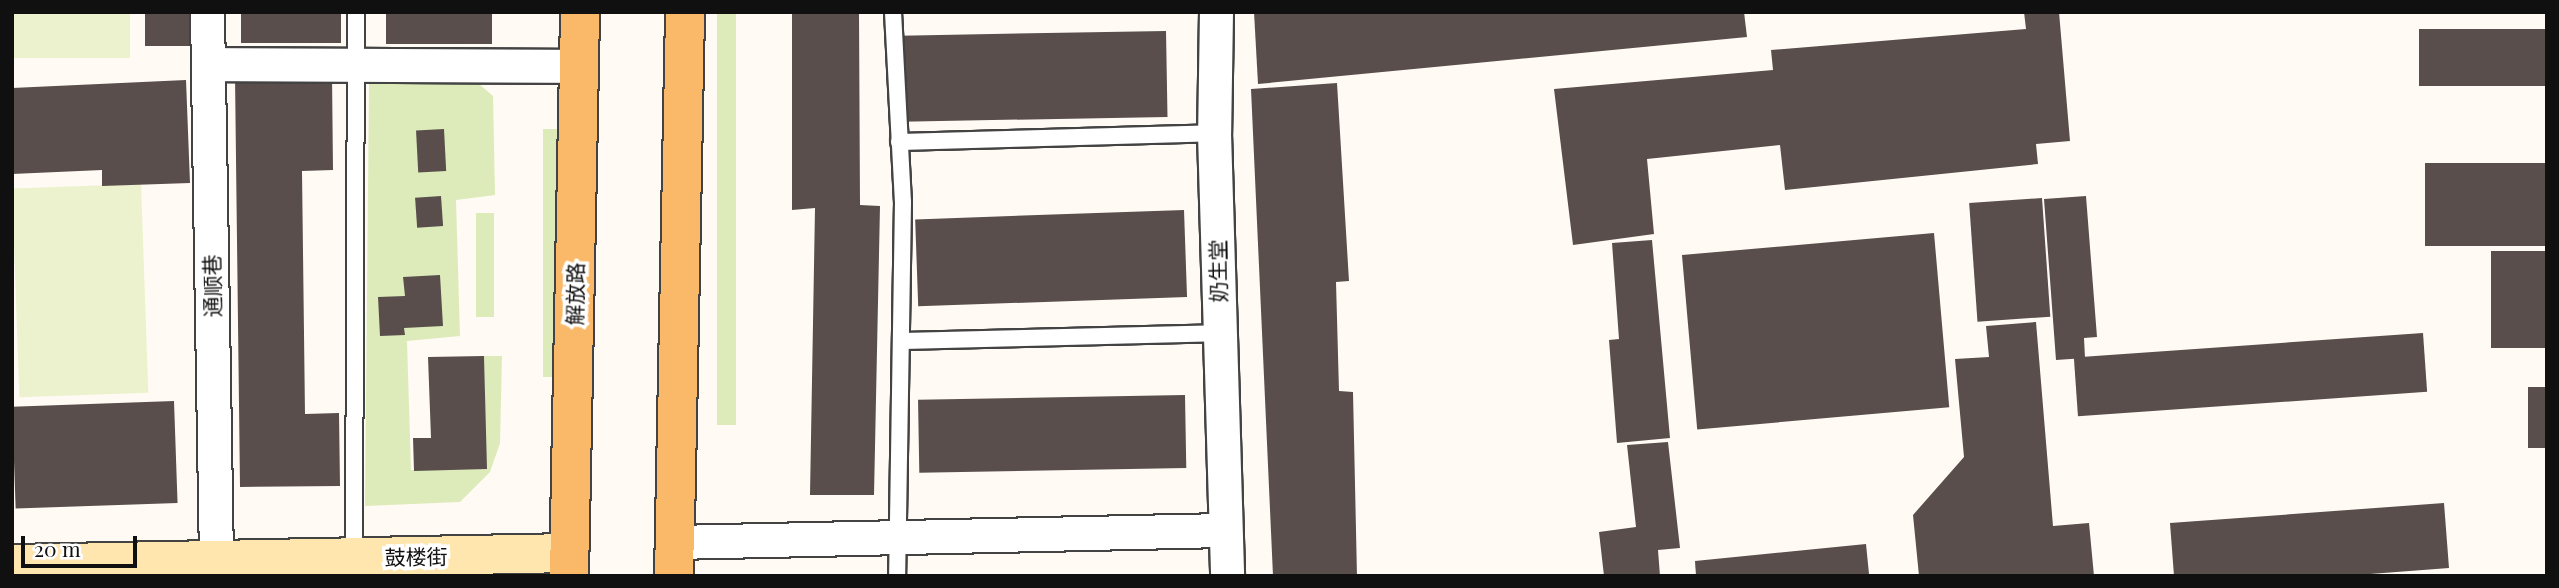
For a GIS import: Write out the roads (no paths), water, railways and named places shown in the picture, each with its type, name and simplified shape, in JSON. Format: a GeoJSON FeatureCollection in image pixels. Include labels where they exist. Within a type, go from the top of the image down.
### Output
{"type":"FeatureCollection","features":[{"type":"Feature","properties":{"kind":"main road","name":"解放路"},"geometry":{"type":"LineString","coordinates":[[568,555],[580,12]]}},
{"type":"Feature","properties":{"kind":"main road"},"geometry":{"type":"LineString","coordinates":[[674,559],[685,12]]}},
{"type":"Feature","properties":{"kind":"street","name":"通顺巷"},"geometry":{"type":"LineString","coordinates":[[207,12],[216,553]]}},
{"type":"Feature","properties":{"kind":"street","name":"奶生堂"},"geometry":{"type":"LineString","coordinates":[[1216,12],[1214,133],[1227,576]]}},
{"type":"Feature","properties":{"kind":"street"},"geometry":{"type":"LineString","coordinates":[[208,64],[579,66]]}},
{"type":"Feature","properties":{"kind":"street"},"geometry":{"type":"LineString","coordinates":[[674,559],[898,536],[1225,530]]}},
{"type":"Feature","properties":{"kind":"street","name":"鼓楼街"},"geometry":{"type":"LineString","coordinates":[[12,550],[216,553],[301,559],[354,550],[568,555]]}},
{"type":"Feature","properties":{"kind":"street","name":"鼓楼街"},"geometry":{"type":"LineString","coordinates":[[12,564],[216,553]]}},
{"type":"Feature","properties":{"kind":"lane"},"geometry":{"type":"LineString","coordinates":[[354,550],[356,12]]}},
{"type":"Feature","properties":{"kind":"lane"},"geometry":{"type":"LineString","coordinates":[[892,12],[900,142],[901,341],[897,576]]}},
{"type":"Feature","properties":{"kind":"lane"},"geometry":{"type":"LineString","coordinates":[[900,142],[1214,133]]}},
{"type":"Feature","properties":{"kind":"lane"},"geometry":{"type":"LineString","coordinates":[[901,341],[1218,334]]}}]}
